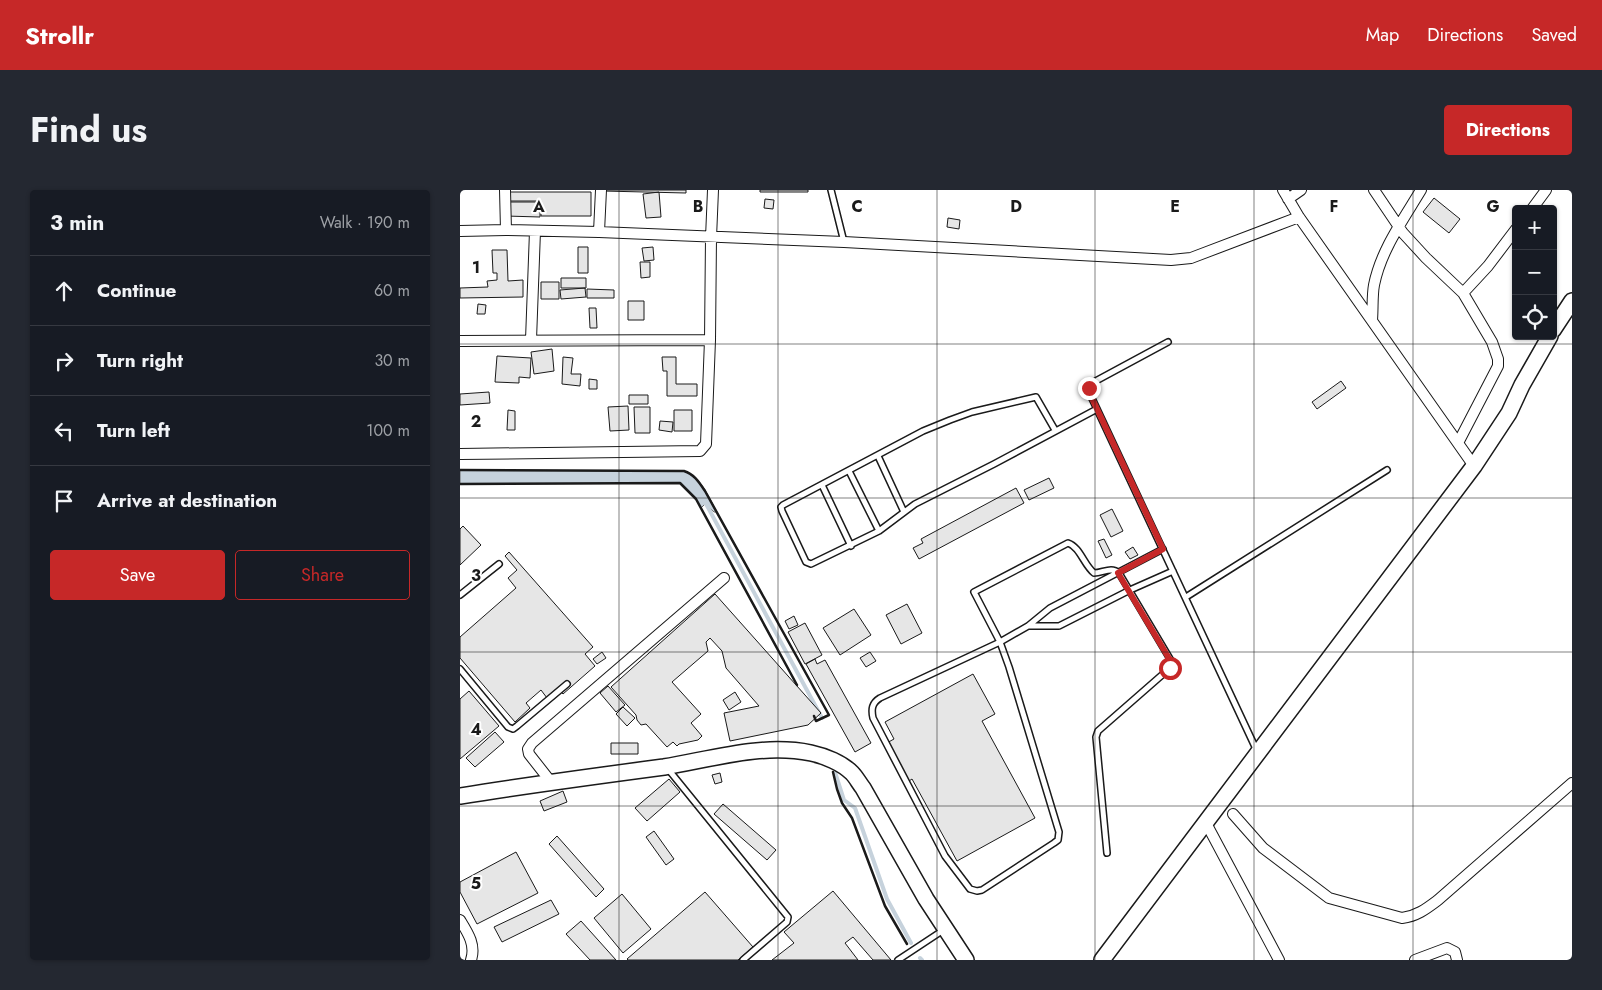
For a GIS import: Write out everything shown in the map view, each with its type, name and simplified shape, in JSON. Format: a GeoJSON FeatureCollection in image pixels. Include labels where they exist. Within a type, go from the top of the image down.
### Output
{"type":"FeatureCollection","features":[{"type":"Feature","properties":{"kind":"street"},"geometry":{"type":"LineString","coordinates":[[505,190],[506,230]]}},
{"type":"Feature","properties":{"kind":"street"},"geometry":{"type":"LineString","coordinates":[[599,232],[601,190]]}},
{"type":"Feature","properties":{"kind":"street"},"geometry":{"type":"LineString","coordinates":[[460,454],[700,451],[706,444],[713,190]]}},
{"type":"Feature","properties":{"kind":"street"},"geometry":{"type":"LineString","coordinates":[[1301,190],[1285,194],[1474,466]]}},
{"type":"Feature","properties":{"kind":"street"},"geometry":{"type":"LineString","coordinates":[[1374,190],[1398,228],[1463,293],[1492,342],[1498,359],[1498,366],[1458,442]]}},
{"type":"Feature","properties":{"kind":"street"},"geometry":{"type":"LineString","coordinates":[[1372,320],[1374,285],[1378,269],[1398,228],[1421,190]]}},
{"type":"Feature","properties":{"kind":"street"},"geometry":{"type":"LineString","coordinates":[[1535,205],[1546,190]]}},
{"type":"Feature","properties":{"kind":"street"},"geometry":{"type":"LineString","coordinates":[[460,231],[599,232],[844,242],[1172,260],[1191,258],[1300,217]]}},
{"type":"Feature","properties":{"kind":"street"},"geometry":{"type":"LineString","coordinates":[[531,340],[535,231]]}},
{"type":"Feature","properties":{"kind":"street"},"geometry":{"type":"LineString","coordinates":[[1463,293],[1482,273],[1512,235]]}},
{"type":"Feature","properties":{"kind":"street"},"geometry":{"type":"LineString","coordinates":[[1557,324],[1572,301]]}},
{"type":"Feature","properties":{"kind":"street"},"geometry":{"type":"LineString","coordinates":[[460,341],[710,340]]}},
{"type":"Feature","properties":{"kind":"street"},"geometry":{"type":"LineString","coordinates":[[1102,960],[1474,466],[1508,413],[1548,340]]}},
{"type":"Feature","properties":{"kind":"street"},"geometry":{"type":"LineString","coordinates":[[551,782],[529,754],[528,749],[532,743],[724,578]]}},
{"type":"Feature","properties":{"kind":"street"},"geometry":{"type":"LineString","coordinates":[[461,794],[666,766],[760,750],[776,749],[812,753],[840,764],[851,772],[863,788],[926,899],[966,960]]}},
{"type":"Feature","properties":{"kind":"street"},"geometry":{"type":"LineString","coordinates":[[1233,814],[1263,848],[1329,898],[1402,918],[1422,912],[1438,900],[1572,783]]}},
{"type":"Feature","properties":{"kind":"street"},"geometry":{"type":"LineString","coordinates":[[1206,823],[1279,960]]}},
{"type":"Feature","properties":{"kind":"street"},"geometry":{"type":"LineString","coordinates":[[460,920],[472,941],[474,951],[471,960]]}},
{"type":"Feature","properties":{"kind":"street"},"geometry":{"type":"LineString","coordinates":[[1415,960],[1447,948],[1455,952],[1457,960]]}},
{"type":"Feature","properties":{"kind":"lane"},"geometry":{"type":"LineString","coordinates":[[831,190],[844,242]]}},
{"type":"Feature","properties":{"kind":"lane"},"geometry":{"type":"LineString","coordinates":[[1168,342],[1092,383],[1089,392],[1258,754]]}},
{"type":"Feature","properties":{"kind":"lane"},"geometry":{"type":"LineString","coordinates":[[1056,430],[1036,397],[972,412],[924,432],[822,485],[784,505],[781,507],[782,511],[808,564],[811,564],[879,531],[904,512],[1097,409]]}},
{"type":"Feature","properties":{"kind":"lane"},"geometry":{"type":"LineString","coordinates":[[878,456],[904,512]]}},
{"type":"Feature","properties":{"kind":"lane"},"geometry":{"type":"LineString","coordinates":[[1186,597],[1387,470]]}},
{"type":"Feature","properties":{"kind":"lane"},"geometry":{"type":"LineString","coordinates":[[849,471],[879,531]]}},
{"type":"Feature","properties":{"kind":"lane"},"geometry":{"type":"LineString","coordinates":[[822,485],[850,546]]}},
{"type":"Feature","properties":{"kind":"lane"},"geometry":{"type":"LineString","coordinates":[[1107,853],[1096,737],[1098,731],[1173,664],[1118,573],[1111,569],[1094,573],[1073,545],[1068,543],[975,591],[974,594],[1000,642],[1059,832],[1058,840],[982,890],[970,889],[945,856],[873,718],[872,712],[875,701],[880,698],[1000,642],[1028,626],[1050,608],[1118,573],[1163,549]]}},
{"type":"Feature","properties":{"kind":"lane"},"geometry":{"type":"LineString","coordinates":[[460,595],[499,564]]}},
{"type":"Feature","properties":{"kind":"lane"},"geometry":{"type":"LineString","coordinates":[[1028,626],[1059,626],[1130,590],[1173,571]]}},
{"type":"Feature","properties":{"kind":"lane"},"geometry":{"type":"LineString","coordinates":[[460,669],[508,727],[512,729],[567,684]]}},
{"type":"Feature","properties":{"kind":"lane"},"geometry":{"type":"LineString","coordinates":[[666,766],[788,916],[787,922],[743,960]]}},
{"type":"Feature","properties":{"kind":"lane"},"geometry":{"type":"LineString","coordinates":[[898,960],[945,929]]}},
{"type":"Feature","properties":{"kind":"shaded area"},"geometry":{"type":"Polygon","coordinates":[[[460,470],[684,471],[700,482],[717,512],[714,512],[705,504],[701,508],[696,499],[680,483],[460,484],[460,470]]]}},
{"type":"Feature","properties":{"kind":"building"},"geometry":{"type":"Polygon","coordinates":[[[686,190],[686,193],[603,191],[686,190]]]}},
{"type":"Feature","properties":{"kind":"building"},"geometry":{"type":"Polygon","coordinates":[[[760,190],[808,190],[808,192],[760,192],[760,190]]]}},
{"type":"Feature","properties":{"kind":"building"},"geometry":{"type":"Polygon","coordinates":[[[504,192],[591,192],[591,216],[541,216],[541,201],[504,201],[504,192]]]}},
{"type":"Feature","properties":{"kind":"building"},"geometry":{"type":"Polygon","coordinates":[[[659,192],[661,217],[646,218],[643,194],[659,192]]]}},
{"type":"Feature","properties":{"kind":"building"},"geometry":{"type":"Polygon","coordinates":[[[1434,198],[1460,219],[1449,233],[1423,212],[1434,198]]]}},
{"type":"Feature","properties":{"kind":"building"},"geometry":{"type":"Polygon","coordinates":[[[765,199],[774,200],[773,209],[764,208],[765,199]]]}},
{"type":"Feature","properties":{"kind":"building"},"geometry":{"type":"Polygon","coordinates":[[[505,202],[540,202],[540,217],[505,216],[505,202]]]}},
{"type":"Feature","properties":{"kind":"building"},"geometry":{"type":"Polygon","coordinates":[[[948,218],[960,220],[959,229],[947,227],[948,218]]]}},
{"type":"Feature","properties":{"kind":"building"},"geometry":{"type":"Polygon","coordinates":[[[578,247],[588,247],[588,273],[578,273],[578,247]]]}},
{"type":"Feature","properties":{"kind":"building"},"geometry":{"type":"Polygon","coordinates":[[[653,247],[654,260],[644,261],[642,248],[653,247]]]}},
{"type":"Feature","properties":{"kind":"building"},"geometry":{"type":"Polygon","coordinates":[[[492,250],[507,250],[508,281],[523,280],[523,297],[460,298],[460,288],[488,287],[487,281],[497,280],[497,273],[493,273],[492,250]]]}},
{"type":"Feature","properties":{"kind":"building"},"geometry":{"type":"Polygon","coordinates":[[[640,262],[650,262],[650,277],[641,278],[640,262]]]}},
{"type":"Feature","properties":{"kind":"building"},"geometry":{"type":"Polygon","coordinates":[[[561,278],[586,278],[586,288],[561,288],[561,278]]]}},
{"type":"Feature","properties":{"kind":"building"},"geometry":{"type":"Polygon","coordinates":[[[541,282],[559,282],[559,299],[541,299],[541,282]]]}},
{"type":"Feature","properties":{"kind":"building"},"geometry":{"type":"Polygon","coordinates":[[[585,288],[586,297],[561,299],[560,290],[585,288]]]}},
{"type":"Feature","properties":{"kind":"building"},"geometry":{"type":"Polygon","coordinates":[[[587,289],[614,290],[614,298],[587,298],[587,289]]]}},
{"type":"Feature","properties":{"kind":"building"},"geometry":{"type":"Polygon","coordinates":[[[628,301],[644,301],[644,320],[628,320],[628,301]]]}},
{"type":"Feature","properties":{"kind":"building"},"geometry":{"type":"Polygon","coordinates":[[[478,304],[486,305],[485,314],[477,314],[478,304]]]}},
{"type":"Feature","properties":{"kind":"building"},"geometry":{"type":"Polygon","coordinates":[[[589,308],[596,308],[597,328],[590,328],[589,308]]]}},
{"type":"Feature","properties":{"kind":"building"},"geometry":{"type":"Polygon","coordinates":[[[552,349],[554,371],[534,374],[531,352],[552,349]]]}},
{"type":"Feature","properties":{"kind":"building"},"geometry":{"type":"Polygon","coordinates":[[[497,356],[531,358],[530,378],[519,377],[519,383],[495,382],[497,356]]]}},
{"type":"Feature","properties":{"kind":"building"},"geometry":{"type":"Polygon","coordinates":[[[563,357],[573,358],[571,374],[581,374],[580,386],[562,384],[563,357]]]}},
{"type":"Feature","properties":{"kind":"building"},"geometry":{"type":"Polygon","coordinates":[[[662,357],[676,357],[676,384],[697,384],[697,396],[667,396],[667,371],[663,371],[662,357]]]}},
{"type":"Feature","properties":{"kind":"building"},"geometry":{"type":"Polygon","coordinates":[[[589,379],[597,380],[597,389],[589,389],[589,379]]]}},
{"type":"Feature","properties":{"kind":"building"},"geometry":{"type":"Polygon","coordinates":[[[1341,381],[1346,388],[1317,409],[1312,402],[1341,381]]]}},
{"type":"Feature","properties":{"kind":"building"},"geometry":{"type":"Polygon","coordinates":[[[489,392],[490,403],[460,405],[460,394],[489,392]]]}},
{"type":"Feature","properties":{"kind":"building"},"geometry":{"type":"Polygon","coordinates":[[[629,395],[648,395],[648,404],[629,404],[629,395]]]}},
{"type":"Feature","properties":{"kind":"building"},"geometry":{"type":"Polygon","coordinates":[[[628,406],[629,430],[610,431],[608,407],[628,406]]]}},
{"type":"Feature","properties":{"kind":"building"},"geometry":{"type":"Polygon","coordinates":[[[634,407],[650,407],[650,433],[635,433],[634,407]]]}},
{"type":"Feature","properties":{"kind":"building"},"geometry":{"type":"Polygon","coordinates":[[[508,410],[515,411],[515,430],[507,430],[508,410]]]}},
{"type":"Feature","properties":{"kind":"building"},"geometry":{"type":"Polygon","coordinates":[[[674,410],[692,410],[692,431],[674,431],[674,410]]]}},
{"type":"Feature","properties":{"kind":"building"},"geometry":{"type":"Polygon","coordinates":[[[660,421],[673,422],[672,432],[659,430],[660,421]]]}},
{"type":"Feature","properties":{"kind":"building"},"geometry":{"type":"Polygon","coordinates":[[[1049,478],[1054,488],[1029,500],[1024,490],[1049,478]]]}},
{"type":"Feature","properties":{"kind":"building"},"geometry":{"type":"Polygon","coordinates":[[[1016,488],[1024,503],[919,559],[913,548],[923,543],[921,539],[1016,488]]]}},
{"type":"Feature","properties":{"kind":"building"},"geometry":{"type":"Polygon","coordinates":[[[1112,509],[1123,531],[1111,537],[1100,515],[1112,509]]]}},
{"type":"Feature","properties":{"kind":"building"},"geometry":{"type":"Polygon","coordinates":[[[463,526],[481,545],[460,565],[460,529],[463,526]]]}},
{"type":"Feature","properties":{"kind":"building"},"geometry":{"type":"Polygon","coordinates":[[[1104,539],[1112,555],[1106,558],[1098,541],[1104,539]]]}},
{"type":"Feature","properties":{"kind":"building"},"geometry":{"type":"Polygon","coordinates":[[[1133,547],[1138,555],[1130,559],[1125,552],[1133,547]]]}},
{"type":"Feature","properties":{"kind":"building"},"geometry":{"type":"Polygon","coordinates":[[[509,552],[593,647],[585,654],[595,666],[563,694],[558,688],[547,698],[541,690],[526,703],[530,708],[515,722],[460,658],[460,637],[516,588],[508,578],[517,570],[505,556],[509,552]]]}},
{"type":"Feature","properties":{"kind":"building"},"geometry":{"type":"Polygon","coordinates":[[[715,594],[821,713],[808,725],[730,741],[724,713],[759,706],[726,668],[722,651],[710,638],[706,642],[708,651],[672,682],[701,714],[691,723],[702,736],[698,740],[677,746],[673,742],[667,747],[646,724],[641,725],[636,715],[611,687],[715,594]]]}},
{"type":"Feature","properties":{"kind":"building"},"geometry":{"type":"Polygon","coordinates":[[[907,604],[922,633],[901,644],[886,615],[907,604]]]}},
{"type":"Feature","properties":{"kind":"building"},"geometry":{"type":"Polygon","coordinates":[[[854,609],[871,635],[840,655],[823,628],[854,609]]]}},
{"type":"Feature","properties":{"kind":"building"},"geometry":{"type":"Polygon","coordinates":[[[794,616],[798,625],[789,629],[785,621],[794,616]]]}},
{"type":"Feature","properties":{"kind":"building"},"geometry":{"type":"Polygon","coordinates":[[[805,623],[822,655],[805,664],[788,632],[805,623]]]}},
{"type":"Feature","properties":{"kind":"building"},"geometry":{"type":"Polygon","coordinates":[[[602,652],[606,658],[597,664],[593,659],[602,652]]]}},
{"type":"Feature","properties":{"kind":"building"},"geometry":{"type":"Polygon","coordinates":[[[870,652],[876,661],[866,667],[860,658],[870,652]]]}},
{"type":"Feature","properties":{"kind":"building"},"geometry":{"type":"Polygon","coordinates":[[[815,659],[817,664],[825,660],[871,743],[855,752],[806,664],[815,659]]]}},
{"type":"Feature","properties":{"kind":"building"},"geometry":{"type":"Polygon","coordinates":[[[973,674],[995,714],[982,721],[1035,818],[957,861],[912,779],[906,783],[885,744],[894,739],[885,722],[973,674]]]}},
{"type":"Feature","properties":{"kind":"building"},"geometry":{"type":"Polygon","coordinates":[[[608,686],[625,705],[616,712],[600,693],[608,686]]]}},
{"type":"Feature","properties":{"kind":"building"},"geometry":{"type":"Polygon","coordinates":[[[469,691],[499,726],[460,759],[460,699],[469,691]]]}},
{"type":"Feature","properties":{"kind":"building"},"geometry":{"type":"Polygon","coordinates":[[[735,692],[741,702],[729,710],[723,700],[735,692]]]}},
{"type":"Feature","properties":{"kind":"building"},"geometry":{"type":"Polygon","coordinates":[[[623,707],[635,718],[627,726],[616,714],[623,707]]]}},
{"type":"Feature","properties":{"kind":"building"},"geometry":{"type":"Polygon","coordinates":[[[495,732],[504,742],[475,767],[466,758],[495,732]]]}},
{"type":"Feature","properties":{"kind":"building"},"geometry":{"type":"Polygon","coordinates":[[[611,743],[638,743],[638,754],[611,754],[611,743]]]}},
{"type":"Feature","properties":{"kind":"building"},"geometry":{"type":"Polygon","coordinates":[[[720,773],[722,782],[715,784],[712,775],[720,773]]]}},
{"type":"Feature","properties":{"kind":"building"},"geometry":{"type":"Polygon","coordinates":[[[669,779],[680,792],[647,821],[635,808],[669,779]]]}},
{"type":"Feature","properties":{"kind":"building"},"geometry":{"type":"Polygon","coordinates":[[[563,791],[567,802],[544,811],[540,801],[563,791]]]}},
{"type":"Feature","properties":{"kind":"building"},"geometry":{"type":"Polygon","coordinates":[[[723,804],[776,850],[767,860],[714,814],[723,804]]]}},
{"type":"Feature","properties":{"kind":"building"},"geometry":{"type":"Polygon","coordinates":[[[654,831],[674,859],[666,865],[646,837],[654,831]]]}},
{"type":"Feature","properties":{"kind":"building"},"geometry":{"type":"Polygon","coordinates":[[[557,836],[604,889],[596,897],[549,844],[557,836]]]}},
{"type":"Feature","properties":{"kind":"building"},"geometry":{"type":"Polygon","coordinates":[[[516,852],[538,893],[477,924],[460,892],[460,882],[516,852]]]}},
{"type":"Feature","properties":{"kind":"building"},"geometry":{"type":"Polygon","coordinates":[[[833,891],[891,960],[873,960],[853,937],[845,943],[858,960],[772,960],[794,943],[784,932],[833,891]]]}},
{"type":"Feature","properties":{"kind":"building"},"geometry":{"type":"Polygon","coordinates":[[[705,892],[753,947],[738,960],[627,959],[705,892]]]}},
{"type":"Feature","properties":{"kind":"building"},"geometry":{"type":"Polygon","coordinates":[[[622,894],[651,929],[623,953],[594,918],[622,894]]]}},
{"type":"Feature","properties":{"kind":"building"},"geometry":{"type":"Polygon","coordinates":[[[551,900],[559,914],[502,942],[494,927],[551,900]]]}},
{"type":"Feature","properties":{"kind":"building"},"geometry":{"type":"Polygon","coordinates":[[[581,921],[616,960],[590,960],[566,934],[581,921]]]}},
{"type":"Feature","properties":{"kind":"waterway"},"geometry":{"type":"LineString","coordinates":[[705,502],[822,718]]}},
{"type":"Feature","properties":{"kind":"waterway"},"geometry":{"type":"LineString","coordinates":[[835,772],[844,800],[855,808],[887,899],[911,943]]}},
{"type":"Feature","properties":{"kind":"wall"},"geometry":{"type":"LineString","coordinates":[[460,470],[684,471],[691,474],[705,491],[829,715],[816,721],[814,716]]}},
{"type":"Feature","properties":{"kind":"wall"},"geometry":{"type":"LineString","coordinates":[[460,484],[680,483],[696,499],[797,685]]}},
{"type":"Feature","properties":{"kind":"wall"},"geometry":{"type":"LineString","coordinates":[[833,772],[842,803],[852,818],[885,906],[907,944]]}},
{"type":"Feature","properties":{"kind":"route"},"geometry":{"type":"LineString","coordinates":[[1089,388],[1089,392],[1163,549],[1118,573],[1173,664],[1170,668]]}}]}
